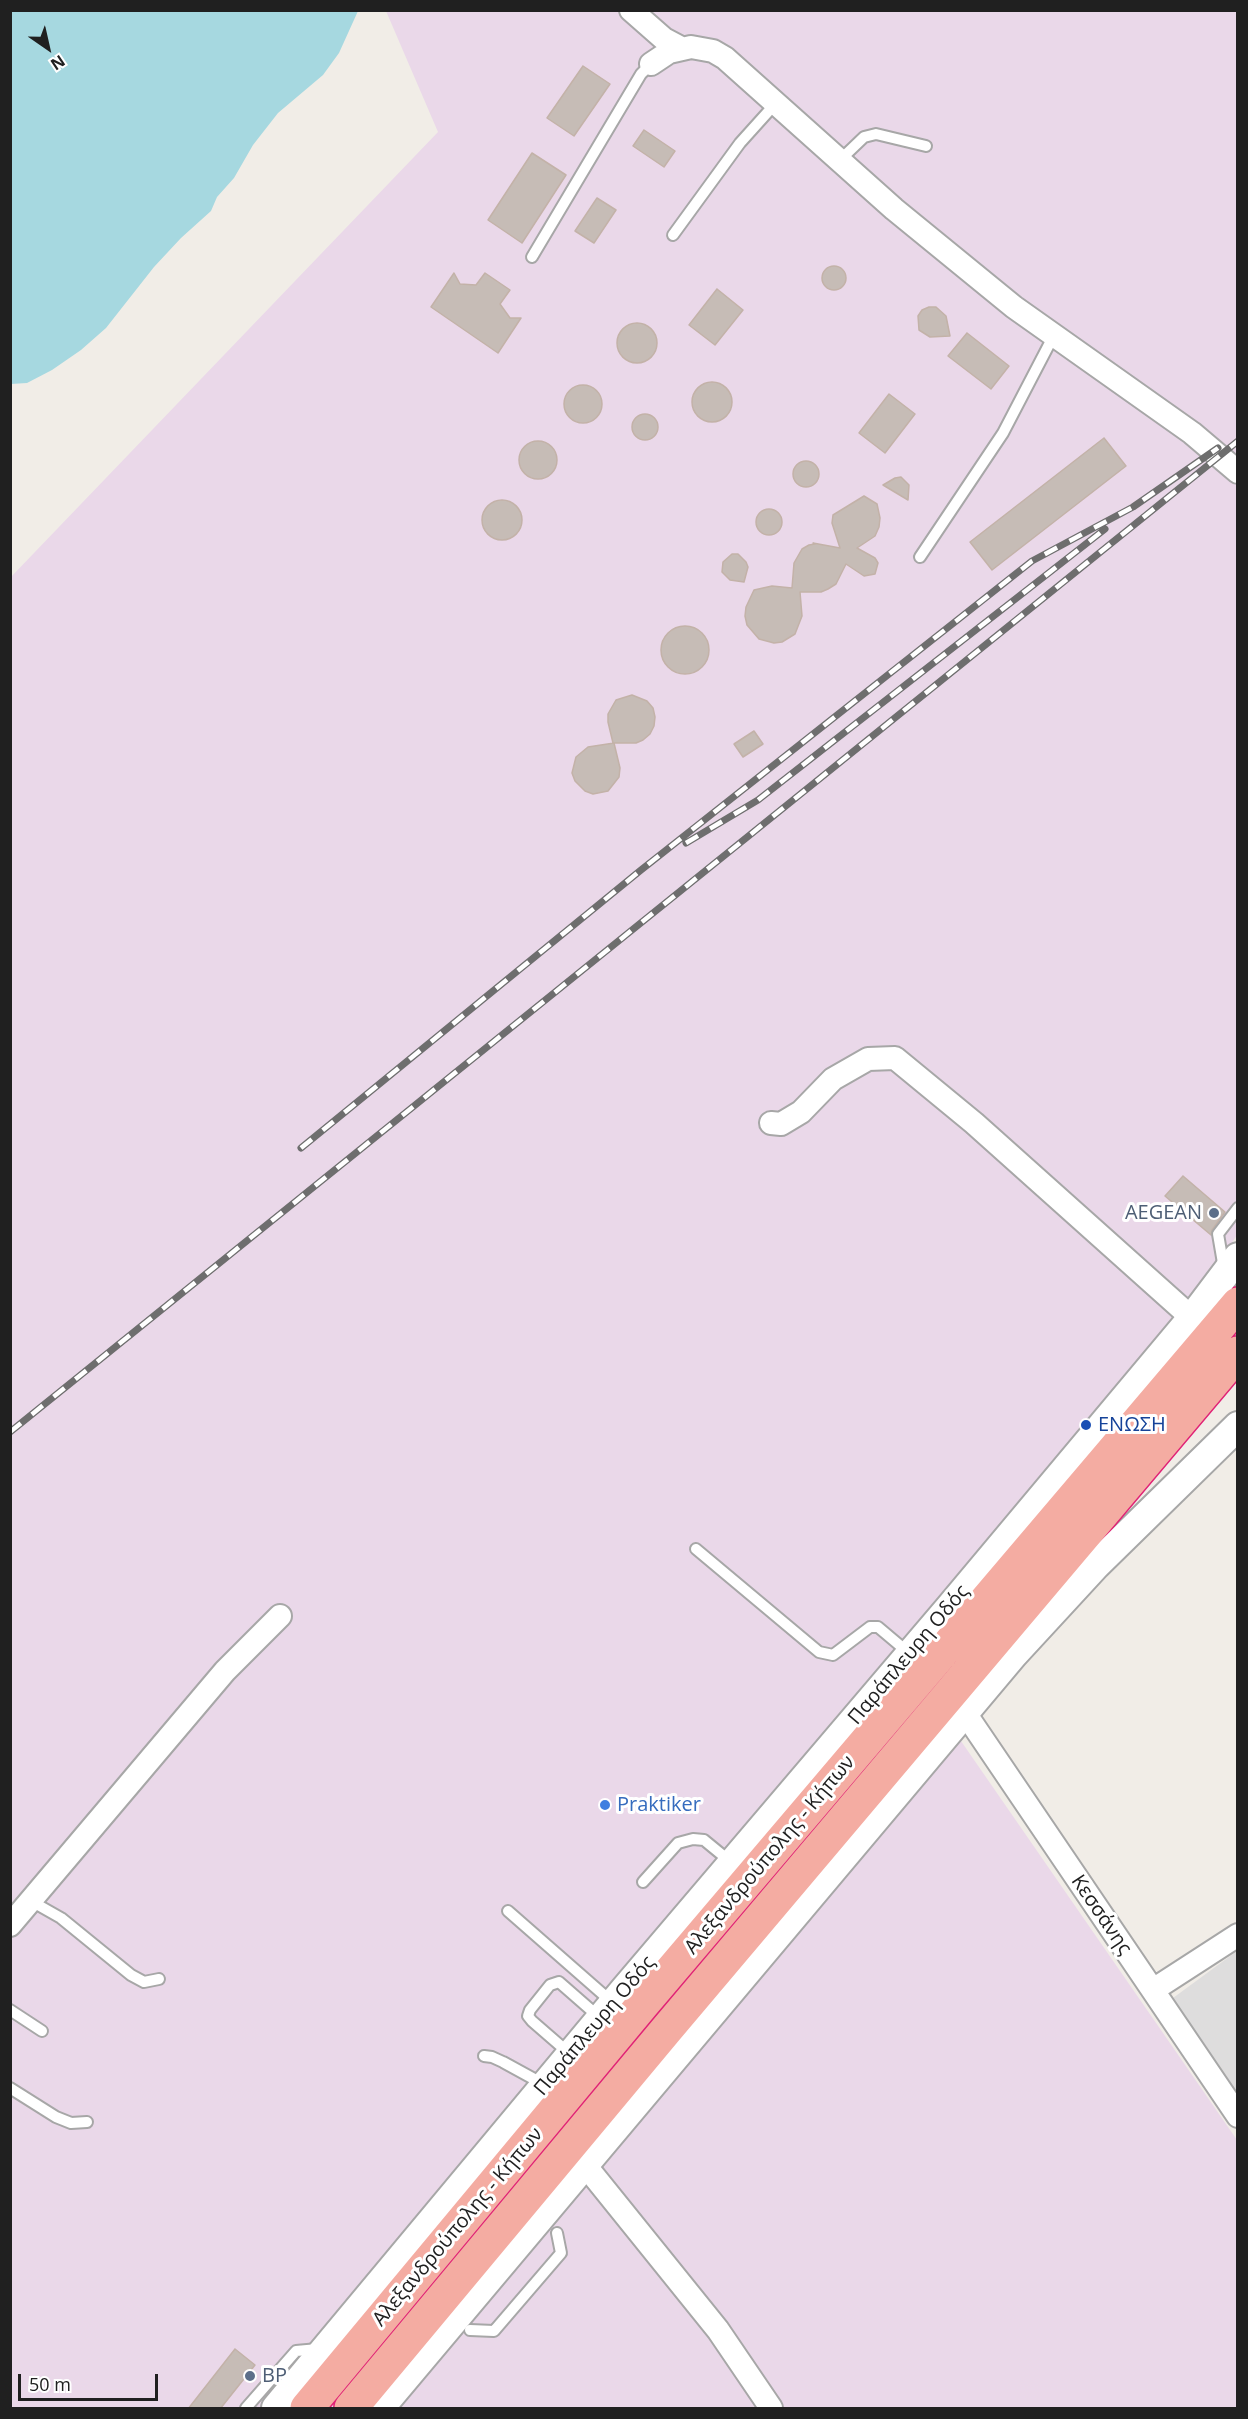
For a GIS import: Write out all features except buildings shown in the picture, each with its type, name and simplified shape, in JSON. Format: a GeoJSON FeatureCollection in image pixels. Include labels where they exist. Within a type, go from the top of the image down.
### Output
{"type":"FeatureCollection","features":[{"type":"Feature","properties":{"kind":"highway","name":"Αλεξανδρούπολης - Κήπων"},"geometry":{"type":"LineString","coordinates":[[307,2409],[643,2004],[1226,1325]]}},
{"type":"Feature","properties":{"kind":"highway","name":"Αλεξανδρούπολης - Κήπων"},"geometry":{"type":"LineString","coordinates":[[351,2409],[667,2029],[1226,1325]]}},
{"type":"Feature","properties":{"kind":"street"},"geometry":{"type":"LineString","coordinates":[[631,10],[664,39],[681,48]]}},
{"type":"Feature","properties":{"kind":"street"},"geometry":{"type":"LineString","coordinates":[[651,64],[669,52],[681,48],[691,47],[713,51],[747,77],[912,224],[1014,307],[1192,433],[1238,472]]}},
{"type":"Feature","properties":{"kind":"street"},"geometry":{"type":"LineString","coordinates":[[771,1123],[781,1124],[801,1112],[833,1079],[868,1059],[895,1058],[1226,1325]]}},
{"type":"Feature","properties":{"kind":"street","name":"Παράπλευρη Οδός"},"geometry":{"type":"LineString","coordinates":[[276,2409],[570,2055],[910,1654],[1226,1325]]}},
{"type":"Feature","properties":{"kind":"street"},"geometry":{"type":"LineString","coordinates":[[380,2409],[459,2329],[554,2219],[585,2165],[1068,1594],[1238,1426]]}},
{"type":"Feature","properties":{"kind":"street"},"geometry":{"type":"LineString","coordinates":[[10,1925],[225,1671],[280,1616]]}},
{"type":"Feature","properties":{"kind":"street","name":"Κεσσάνης"},"geometry":{"type":"LineString","coordinates":[[965,1713],[1236,2111]]}},
{"type":"Feature","properties":{"kind":"street"},"geometry":{"type":"LineString","coordinates":[[1153,1990],[1238,1935]]}},
{"type":"Feature","properties":{"kind":"street"},"geometry":{"type":"LineString","coordinates":[[585,2165],[718,2330],[771,2409]]}},
{"type":"Feature","properties":{"kind":"lane"},"geometry":{"type":"LineString","coordinates":[[532,257],[641,74],[651,64]]}},
{"type":"Feature","properties":{"kind":"lane"},"geometry":{"type":"LineString","coordinates":[[673,235],[740,143],[776,103]]}},
{"type":"Feature","properties":{"kind":"lane"},"geometry":{"type":"LineString","coordinates":[[840,160],[864,137],[876,135],[926,146]]}},
{"type":"Feature","properties":{"kind":"lane"},"geometry":{"type":"LineString","coordinates":[[920,557],[1003,433],[1054,335]]}},
{"type":"Feature","properties":{"kind":"lane"},"geometry":{"type":"LineString","coordinates":[[1226,1325],[1218,1234],[1238,1208]]}},
{"type":"Feature","properties":{"kind":"lane"},"geometry":{"type":"LineString","coordinates":[[696,1549],[819,1652],[833,1656],[870,1627],[878,1627],[910,1654]]}},
{"type":"Feature","properties":{"kind":"lane"},"geometry":{"type":"LineString","coordinates":[[643,1882],[678,1843],[693,1839],[704,1840],[732,1863]]}},
{"type":"Feature","properties":{"kind":"lane"},"geometry":{"type":"LineString","coordinates":[[31,1901],[60,1918],[130,1975],[144,1982],[159,1979]]}},
{"type":"Feature","properties":{"kind":"lane"},"geometry":{"type":"LineString","coordinates":[[508,1911],[607,2011]]}},
{"type":"Feature","properties":{"kind":"lane"},"geometry":{"type":"LineString","coordinates":[[570,2055],[528,2016],[543,1993],[550,1985],[560,1982],[607,2011]]}},
{"type":"Feature","properties":{"kind":"lane"},"geometry":{"type":"LineString","coordinates":[[10,2010],[42,2031]]}},
{"type":"Feature","properties":{"kind":"lane"},"geometry":{"type":"LineString","coordinates":[[484,2056],[492,2057],[545,2085]]}},
{"type":"Feature","properties":{"kind":"lane"},"geometry":{"type":"LineString","coordinates":[[10,2088],[56,2117],[71,2123],[87,2122]]}},
{"type":"Feature","properties":{"kind":"lane"},"geometry":{"type":"LineString","coordinates":[[459,2329],[494,2331],[561,2253],[554,2219]]}},
{"type":"Feature","properties":{"kind":"lane"},"geometry":{"type":"LineString","coordinates":[[246,2409],[296,2351],[326,2349]]}},
{"type":"Feature","properties":{"kind":"shaded area"},"geometry":{"type":"Polygon","coordinates":[[[386,11],[1237,11],[1237,1235],[1169,1341],[898,1650],[1237,2140],[1237,2408],[11,2408],[10,578],[438,132],[386,11]]]}},
{"type":"Feature","properties":{"kind":"shaded area"},"geometry":{"type":"Polygon","coordinates":[[[1237,1951],[1237,2092],[1173,1998],[1237,1951]]]}},
{"type":"Feature","properties":{"kind":"water"},"geometry":{"type":"Polygon","coordinates":[[[11,10],[358,11],[339,53],[323,75],[278,113],[253,145],[234,178],[217,197],[211,211],[154,267],[106,328],[81,350],[52,370],[27,383],[11,384],[11,10]]]}},
{"type":"Feature","properties":{"kind":"railway"},"geometry":{"type":"LineString","coordinates":[[10,1432],[1238,441]]}},
{"type":"Feature","properties":{"kind":"railway"},"geometry":{"type":"LineString","coordinates":[[301,1148],[641,870],[1032,561],[1133,507],[1218,448]]}},
{"type":"Feature","properties":{"kind":"railway"},"geometry":{"type":"LineString","coordinates":[[686,843],[758,800],[1105,529]]}},
{"type":"Feature","properties":{"kind":"place","name":"AEGEAN"},"geometry":{"type":"Point","coordinates":[1214,1213]}},
{"type":"Feature","properties":{"kind":"place","name":"ΕΝΩΣΗ"},"geometry":{"type":"Point","coordinates":[1086,1425]}},
{"type":"Feature","properties":{"kind":"place","name":"Praktiker"},"geometry":{"type":"Point","coordinates":[605,1805]}},
{"type":"Feature","properties":{"kind":"place","name":"BP"},"geometry":{"type":"Point","coordinates":[250,2376]}}]}
